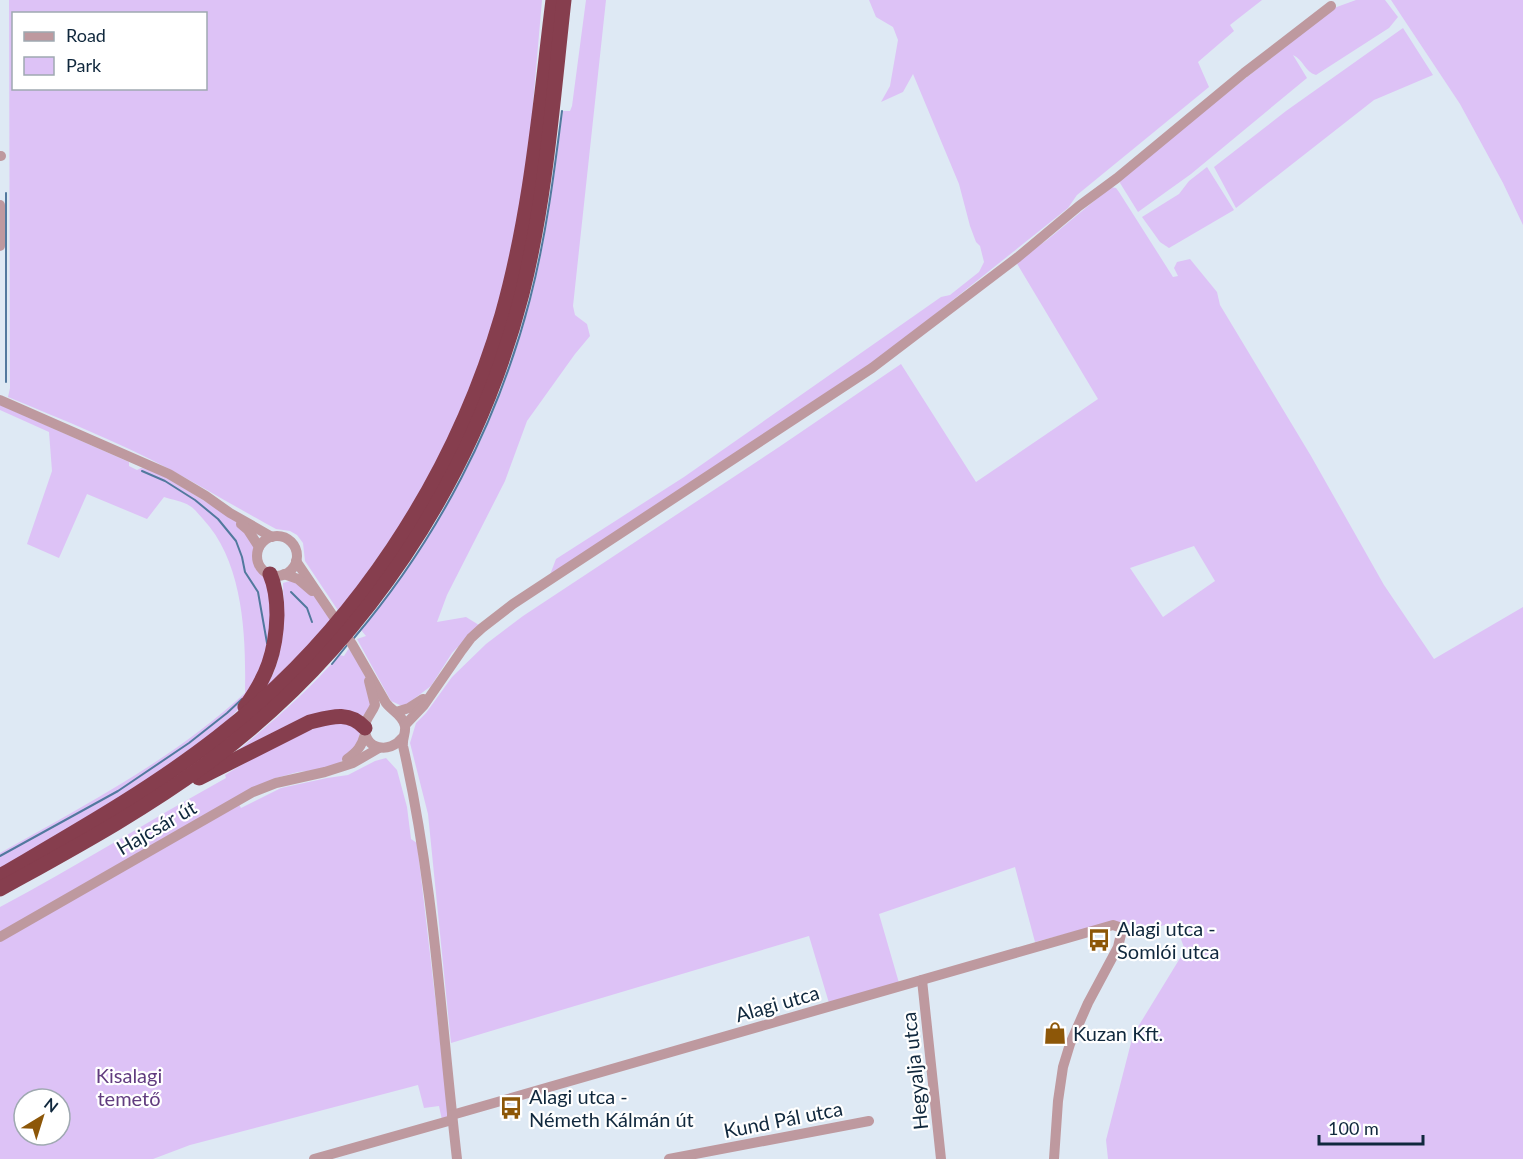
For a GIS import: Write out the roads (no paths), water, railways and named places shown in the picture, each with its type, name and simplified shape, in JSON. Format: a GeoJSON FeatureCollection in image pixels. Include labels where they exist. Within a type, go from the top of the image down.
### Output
{"type":"FeatureCollection","features":[{"type":"Feature","properties":{"kind":"highway"},"geometry":{"type":"LineString","coordinates":[[0,876],[112,811],[229,729],[269,694],[330,631],[403,534],[448,454],[469,408],[502,315],[526,203],[553,0]]}},
{"type":"Feature","properties":{"kind":"highway"},"geometry":{"type":"LineString","coordinates":[[0,890],[151,802],[229,746],[272,710],[316,667],[365,611],[414,542],[440,499],[481,416],[499,369],[522,293],[539,205],[564,0]]}},
{"type":"Feature","properties":{"kind":"highway"},"geometry":{"type":"LineString","coordinates":[[229,729],[264,679],[272,658],[277,626],[275,586],[277,574]]}},
{"type":"Feature","properties":{"kind":"highway"},"geometry":{"type":"LineString","coordinates":[[151,802],[310,722],[325,718],[352,717],[365,731]]}},
{"type":"Feature","properties":{"kind":"street"},"geometry":{"type":"LineString","coordinates":[[456,1159],[437,959],[417,816],[402,738],[405,725],[424,705],[462,650],[482,628],[513,604],[872,368],[1018,257],[1244,73],[1331,6]]}},
{"type":"Feature","properties":{"kind":"street"},"geometry":{"type":"LineString","coordinates":[[0,205],[0,246]]}},
{"type":"Feature","properties":{"kind":"street"},"geometry":{"type":"LineString","coordinates":[[0,400],[169,474],[272,537]]}},
{"type":"Feature","properties":{"kind":"street"},"geometry":{"type":"LineString","coordinates":[[230,513],[248,530],[259,547]]}},
{"type":"Feature","properties":{"kind":"street"},"geometry":{"type":"LineString","coordinates":[[277,574],[294,566],[296,561],[296,551],[291,542],[282,537],[272,537],[262,542],[259,547],[260,566],[277,574],[298,579],[319,596]]}},
{"type":"Feature","properties":{"kind":"street"},"geometry":{"type":"LineString","coordinates":[[296,561],[405,725]]}},
{"type":"Feature","properties":{"kind":"street"},"geometry":{"type":"LineString","coordinates":[[365,667],[375,705],[365,722],[368,740],[398,759],[412,791]]}},
{"type":"Feature","properties":{"kind":"street"},"geometry":{"type":"LineString","coordinates":[[372,713],[384,708],[394,711],[409,708],[435,690]]}},
{"type":"Feature","properties":{"kind":"street","name":"Hajcsár út"},"geometry":{"type":"LineString","coordinates":[[338,767],[358,751],[363,744],[365,731]]}},
{"type":"Feature","properties":{"kind":"street"},"geometry":{"type":"LineString","coordinates":[[383,748],[398,743],[402,738]]}},
{"type":"Feature","properties":{"kind":"street","name":"Hajcsár út"},"geometry":{"type":"LineString","coordinates":[[0,937],[253,792],[276,783],[353,763],[383,748]]}},
{"type":"Feature","properties":{"kind":"street","name":"Alagi utca"},"geometry":{"type":"LineString","coordinates":[[314,1159],[1113,925],[1122,930],[1118,947],[1088,1003],[1070,1044],[1063,1067],[1054,1159]]}},
{"type":"Feature","properties":{"kind":"street","name":"Hegyalja utca"},"geometry":{"type":"LineString","coordinates":[[922,980],[941,1159]]}},
{"type":"Feature","properties":{"kind":"street","name":"Kund Pál utca"},"geometry":{"type":"LineString","coordinates":[[669,1159],[869,1121]]}},
{"type":"Feature","properties":{"kind":"waterway"},"geometry":{"type":"LineString","coordinates":[[354,638],[412,561],[438,520],[461,478],[501,391],[517,345],[536,276],[562,111]]}},
{"type":"Feature","properties":{"kind":"waterway"},"geometry":{"type":"LineString","coordinates":[[6,193],[6,382]]}},
{"type":"Feature","properties":{"kind":"waterway"},"geometry":{"type":"LineString","coordinates":[[142,471],[165,481],[195,500],[218,519],[236,541],[245,572],[258,592],[267,643]]}},
{"type":"Feature","properties":{"kind":"waterway"},"geometry":{"type":"LineString","coordinates":[[291,592],[307,608],[312,622]]}},
{"type":"Feature","properties":{"kind":"waterway"},"geometry":{"type":"LineString","coordinates":[[332,664],[348,644]]}},
{"type":"Feature","properties":{"kind":"waterway"},"geometry":{"type":"LineString","coordinates":[[0,856],[118,791],[189,743],[242,699]]}},
{"type":"Feature","properties":{"kind":"place","name":"Alagi utca - Somlói utca"},"geometry":{"type":"Point","coordinates":[1099,940]}},
{"type":"Feature","properties":{"kind":"place","name":"Kuzan Kft."},"geometry":{"type":"Point","coordinates":[1055,1033]}},
{"type":"Feature","properties":{"kind":"place","name":"Alagi utca - Németh Kálmán út"},"geometry":{"type":"Point","coordinates":[511,1108]}},
{"type":"Feature","properties":{"kind":"park label","name":"Kisalagi temető"},"geometry":{"type":"Point","coordinates":[129,1086]}}]}
